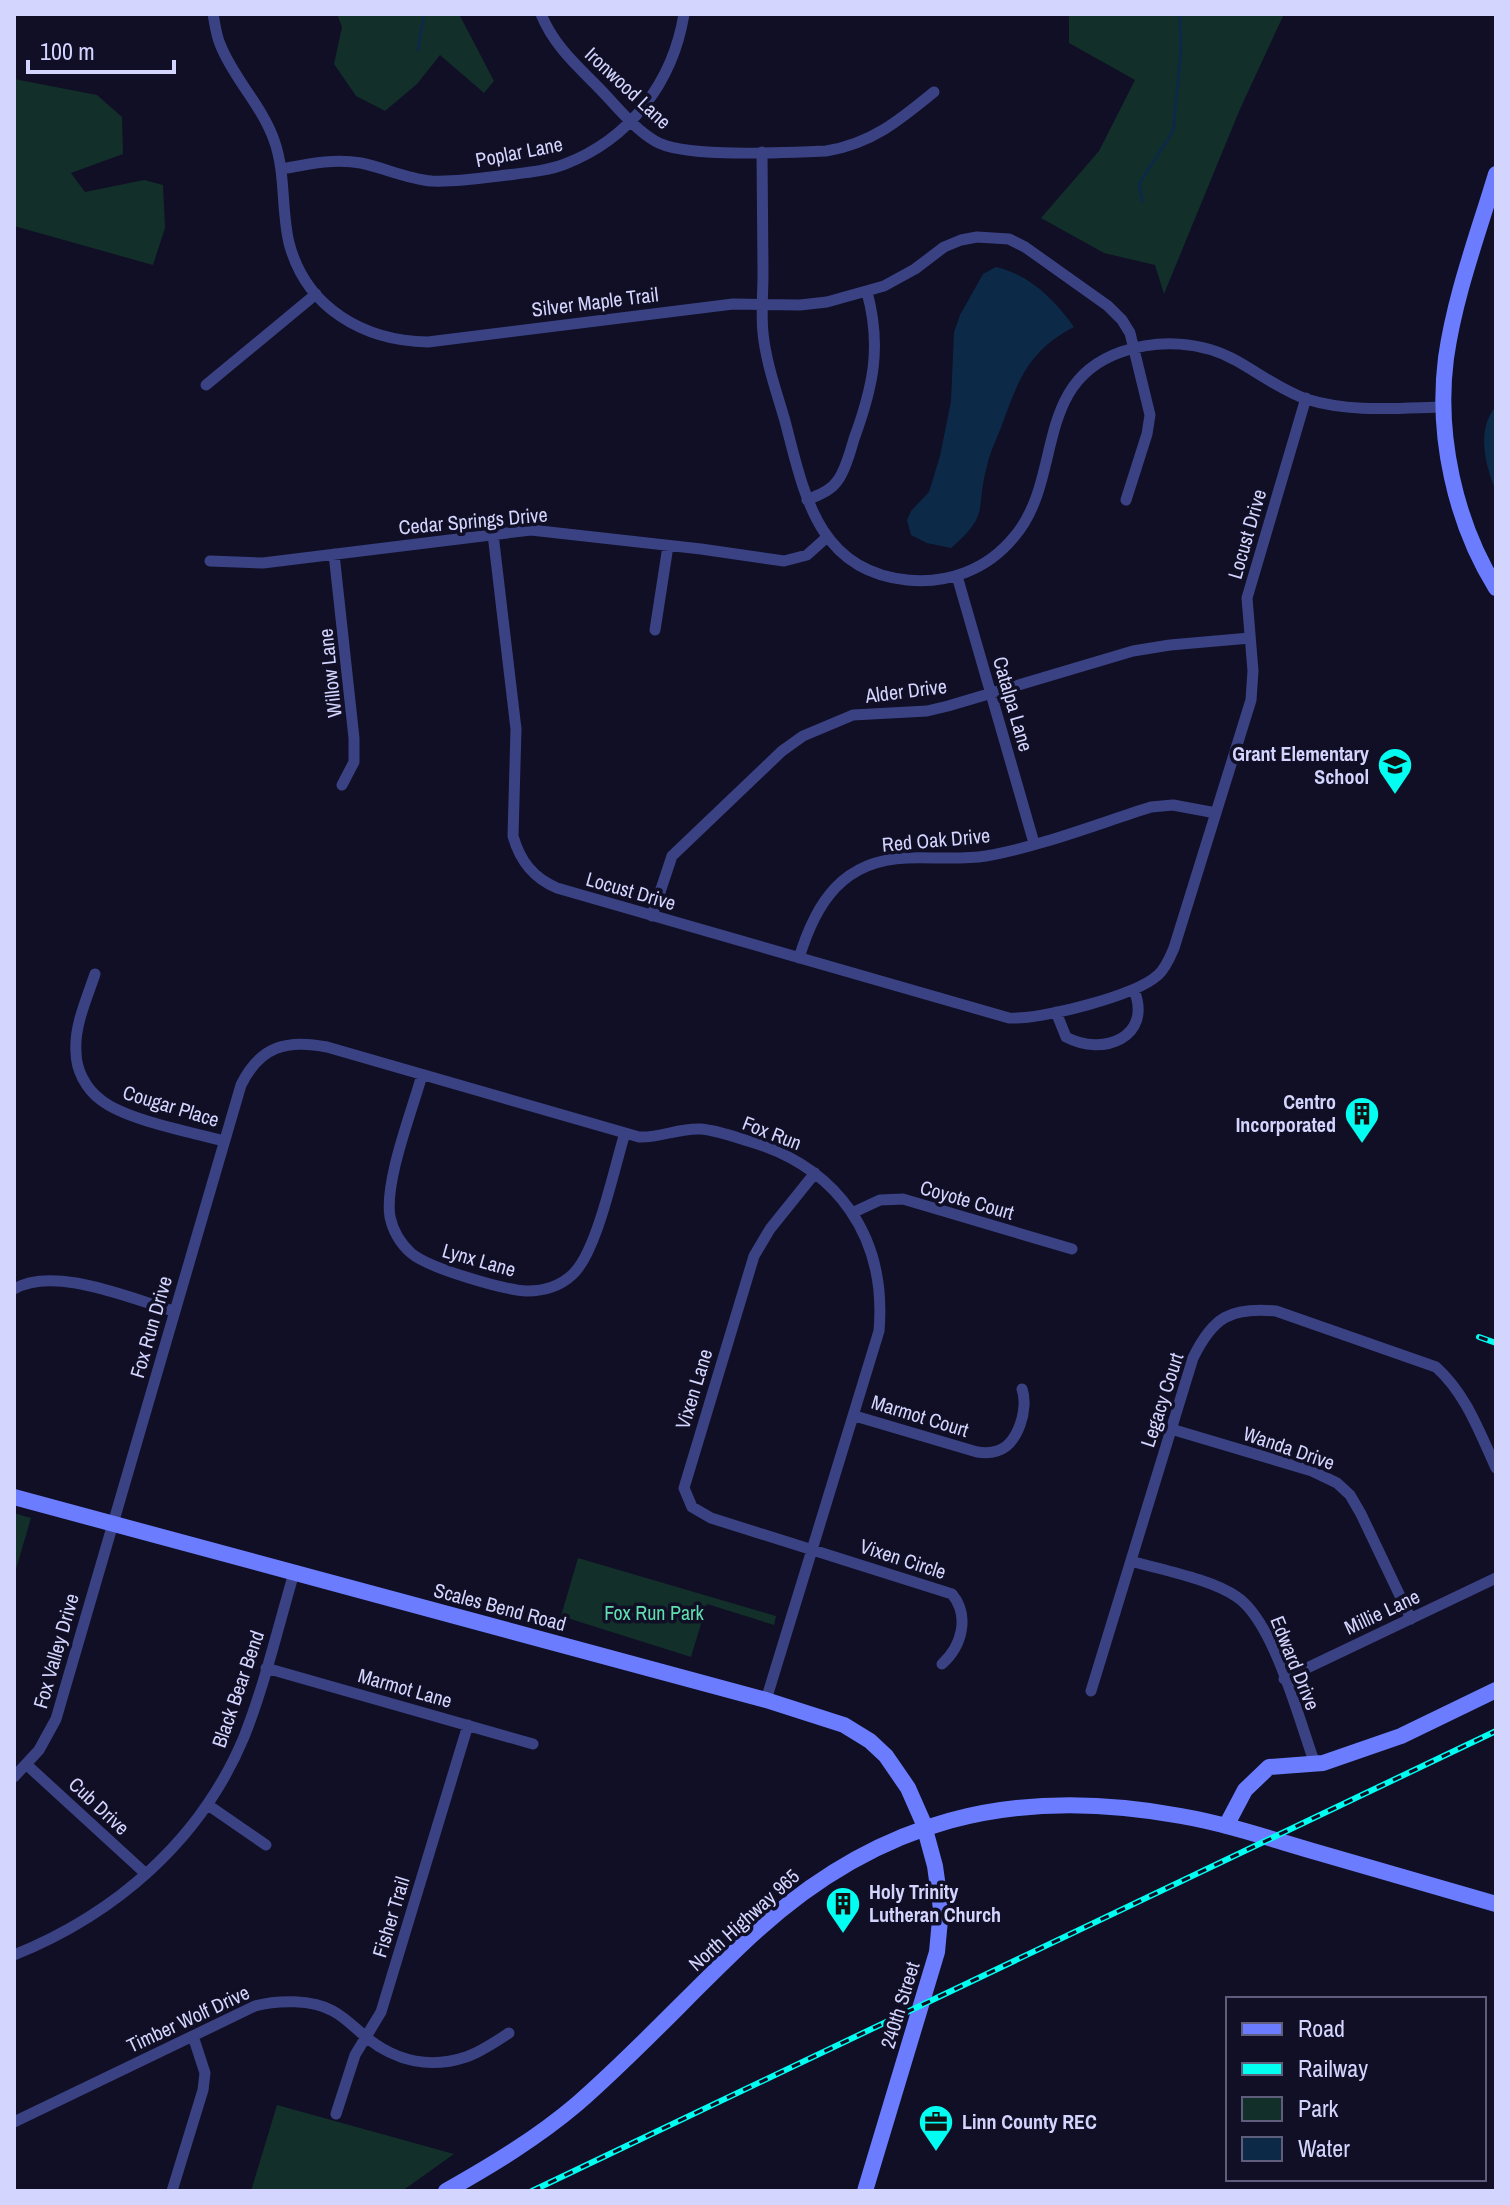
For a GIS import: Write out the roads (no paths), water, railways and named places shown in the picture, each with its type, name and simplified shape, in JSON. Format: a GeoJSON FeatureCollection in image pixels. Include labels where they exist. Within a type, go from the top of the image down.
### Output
{"type":"FeatureCollection","features":[{"type":"Feature","properties":{"kind":"street","name":"Silver Maple Trail"},"geometry":{"type":"LineString","coordinates":[[213,14],[219,42],[262,113],[274,140],[282,169],[289,244],[316,294],[341,317],[362,330],[405,341],[428,342],[733,304],[800,305],[827,302],[867,292],[904,275],[944,247],[961,240],[977,237],[1009,239],[1108,306],[1130,333],[1150,415],[1126,500]]}},
{"type":"Feature","properties":{"kind":"street","name":"Ironwood Lane"},"geometry":{"type":"LineString","coordinates":[[541,14],[552,37],[565,54],[631,120],[656,142],[684,150],[826,151],[863,143],[894,125],[934,92]]}},
{"type":"Feature","properties":{"kind":"street","name":"Poplar Lane"},"geometry":{"type":"LineString","coordinates":[[282,169],[338,160],[361,163],[407,177],[457,181],[539,171],[562,165],[612,138],[650,100],[664,79],[676,51],[684,14]]}},
{"type":"Feature","properties":{"kind":"street"},"geometry":{"type":"LineString","coordinates":[[762,152],[764,344],[807,500],[826,538],[849,558],[882,575],[919,581],[957,576],[988,562],[1026,522],[1041,486],[1056,418],[1074,385],[1102,361],[1135,349],[1181,344],[1214,350],[1306,398],[1359,409],[1444,407]]}},
{"type":"Feature","properties":{"kind":"street"},"geometry":{"type":"LineString","coordinates":[[1496,174],[1466,274],[1446,359],[1444,407],[1448,450],[1459,505],[1476,550],[1496,588]]}},
{"type":"Feature","properties":{"kind":"street"},"geometry":{"type":"LineString","coordinates":[[807,500],[838,482],[865,411],[875,367],[876,346],[867,292]]}},
{"type":"Feature","properties":{"kind":"street"},"geometry":{"type":"LineString","coordinates":[[206,385],[316,294]]}},
{"type":"Feature","properties":{"kind":"street","name":"Locust Drive"},"geometry":{"type":"LineString","coordinates":[[493,534],[516,729],[513,836],[517,851],[534,874],[545,883],[652,916],[1009,1018],[1035,1018],[1134,990],[1160,974],[1168,962],[1251,700],[1253,686],[1247,598],[1306,398]]}},
{"type":"Feature","properties":{"kind":"street","name":"Cedar Springs Drive"},"geometry":{"type":"LineString","coordinates":[[210,561],[263,563],[531,530],[784,561],[807,555],[826,538]]}},
{"type":"Feature","properties":{"kind":"street"},"geometry":{"type":"LineString","coordinates":[[655,630],[668,546]]}},
{"type":"Feature","properties":{"kind":"street","name":"Willow Lane"},"geometry":{"type":"LineString","coordinates":[[334,554],[354,738],[354,762],[342,785]]}},
{"type":"Feature","properties":{"kind":"street","name":"Catalpa Lane"},"geometry":{"type":"LineString","coordinates":[[957,576],[1034,843]]}},
{"type":"Feature","properties":{"kind":"street","name":"Alder Drive"},"geometry":{"type":"LineString","coordinates":[[652,916],[672,856],[782,751],[803,736],[853,715],[927,711],[1133,651],[1250,638]]}},
{"type":"Feature","properties":{"kind":"street","name":"Red Oak Drive"},"geometry":{"type":"LineString","coordinates":[[799,958],[816,910],[841,883],[872,864],[905,858],[983,856],[1151,807],[1173,805],[1216,813]]}},
{"type":"Feature","properties":{"kind":"street","name":"Cougar Place"},"geometry":{"type":"LineString","coordinates":[[95,974],[80,1021],[75,1051],[80,1073],[93,1093],[122,1111],[224,1141]]}},
{"type":"Feature","properties":{"kind":"street"},"geometry":{"type":"LineString","coordinates":[[1056,1012],[1066,1037],[1088,1046],[1104,1045],[1120,1039],[1136,1023],[1139,1008],[1134,990]]}},
{"type":"Feature","properties":{"kind":"street","name":"Fox Run"},"geometry":{"type":"LineString","coordinates":[[224,1141],[247,1072],[256,1061],[281,1046],[307,1043],[625,1133],[653,1137],[688,1129],[714,1131],[778,1151],[815,1173],[852,1213],[873,1255],[881,1311],[875,1349],[766,1700]]}},
{"type":"Feature","properties":{"kind":"street","name":"Lynx Lane"},"geometry":{"type":"LineString","coordinates":[[422,1075],[389,1196],[391,1221],[396,1233],[420,1260],[510,1289],[526,1291],[553,1287],[572,1276],[582,1264],[625,1133]]}},
{"type":"Feature","properties":{"kind":"street","name":"Fox Run Drive"},"geometry":{"type":"LineString","coordinates":[[112,1524],[224,1141]]}},
{"type":"Feature","properties":{"kind":"street","name":"Vixen Lane"},"geometry":{"type":"LineString","coordinates":[[813,1549],[698,1513],[684,1488],[754,1256],[770,1229],[815,1173]]}},
{"type":"Feature","properties":{"kind":"street","name":"Coyote Court"},"geometry":{"type":"LineString","coordinates":[[852,1213],[880,1200],[903,1199],[1072,1249]]}},
{"type":"Feature","properties":{"kind":"street"},"geometry":{"type":"LineString","coordinates":[[14,1289],[31,1281],[52,1278],[67,1280],[174,1311]]}},
{"type":"Feature","properties":{"kind":"street","name":"Legacy Court"},"geometry":{"type":"LineString","coordinates":[[1091,1691],[1193,1358],[1203,1337],[1217,1321],[1236,1312],[1256,1309],[1276,1311],[1436,1367],[1454,1383],[1496,1468]]}},
{"type":"Feature","properties":{"kind":"street","name":"Marmot Court"},"geometry":{"type":"LineString","coordinates":[[855,1416],[977,1452],[996,1452],[1007,1446],[1014,1437],[1025,1400],[1022,1389]]}},
{"type":"Feature","properties":{"kind":"street","name":"Wanda Drive"},"geometry":{"type":"LineString","coordinates":[[1171,1429],[1312,1471],[1337,1483],[1350,1495],[1361,1514],[1411,1619]]}},
{"type":"Feature","properties":{"kind":"street","name":"Scales Bend Road"},"geometry":{"type":"LineString","coordinates":[[14,1497],[766,1700],[844,1725],[870,1741],[899,1772],[925,1828]]}},
{"type":"Feature","properties":{"kind":"street","name":"Fox Valley Drive"},"geometry":{"type":"LineString","coordinates":[[14,1777],[39,1750],[56,1719],[112,1524]]}},
{"type":"Feature","properties":{"kind":"street","name":"Vixen Circle"},"geometry":{"type":"LineString","coordinates":[[813,1549],[952,1594],[962,1611],[963,1622],[954,1653],[942,1664]]}},
{"type":"Feature","properties":{"kind":"street","name":"Edward Drive"},"geometry":{"type":"LineString","coordinates":[[1131,1561],[1209,1584],[1236,1596],[1258,1616],[1269,1637],[1315,1764]]}},
{"type":"Feature","properties":{"kind":"street","name":"Black Bear Bend"},"geometry":{"type":"LineString","coordinates":[[14,1955],[76,1927],[109,1905],[181,1839],[208,1805],[244,1736],[294,1573]]}},
{"type":"Feature","properties":{"kind":"street","name":"Millie Lane"},"geometry":{"type":"LineString","coordinates":[[1284,1679],[1496,1578]]}},
{"type":"Feature","properties":{"kind":"street","name":"Marmot Lane"},"geometry":{"type":"LineString","coordinates":[[266,1668],[533,1744]]}},
{"type":"Feature","properties":{"kind":"street"},"geometry":{"type":"LineString","coordinates":[[1226,1826],[1245,1790],[1269,1767],[1315,1764],[1401,1736],[1496,1690]]}},
{"type":"Feature","properties":{"kind":"street","name":"Fisher Trail"},"geometry":{"type":"LineString","coordinates":[[336,2114],[348,2071],[381,2012],[468,1725]]}},
{"type":"Feature","properties":{"kind":"street","name":"Cub Drive"},"geometry":{"type":"LineString","coordinates":[[27,1765],[146,1874]]}},
{"type":"Feature","properties":{"kind":"street","name":"North Highway 965"},"geometry":{"type":"LineString","coordinates":[[446,2191],[518,2149],[576,2104],[752,1935],[800,1894],[876,1847],[925,1828],[999,1809],[1054,1804],[1123,1808],[1183,1816],[1226,1826],[1496,1904]]}},
{"type":"Feature","properties":{"kind":"street"},"geometry":{"type":"LineString","coordinates":[[208,1805],[266,1845]]}},
{"type":"Feature","properties":{"kind":"street","name":"240th Street"},"geometry":{"type":"LineString","coordinates":[[865,2191],[937,1952],[940,1894],[925,1828]]}},
{"type":"Feature","properties":{"kind":"street","name":"Timber Wolf Drive"},"geometry":{"type":"LineString","coordinates":[[14,2122],[255,2006],[271,2002],[330,2009],[385,2051],[399,2058],[433,2064],[479,2052],[509,2033]]}},
{"type":"Feature","properties":{"kind":"street"},"geometry":{"type":"LineString","coordinates":[[172,2191],[203,2090],[205,2073],[193,2036]]}},
{"type":"Feature","properties":{"kind":"water"},"geometry":{"type":"Polygon","coordinates":[[[996,267],[1030,282],[1058,307],[1074,327],[1046,346],[1020,380],[990,456],[977,518],[951,548],[927,543],[911,535],[907,520],[911,511],[929,492],[940,456],[951,401],[954,332],[983,274],[996,267]]]}},
{"type":"Feature","properties":{"kind":"water"},"geometry":{"type":"Polygon","coordinates":[[[1496,406],[1496,491],[1486,459],[1484,437],[1496,406]]]}},
{"type":"Feature","properties":{"kind":"waterway"},"geometry":{"type":"LineString","coordinates":[[418,50],[424,14]]}},
{"type":"Feature","properties":{"kind":"waterway"},"geometry":{"type":"LineString","coordinates":[[1142,201],[1139,184],[1173,131],[1181,52],[1180,14]]}},
{"type":"Feature","properties":{"kind":"railway"},"geometry":{"type":"LineString","coordinates":[[1479,1337],[1496,1343]]}},
{"type":"Feature","properties":{"kind":"railway"},"geometry":{"type":"LineString","coordinates":[[532,2191],[1496,1731]]}},
{"type":"Feature","properties":{"kind":"place","name":"Grant Elementary School"},"geometry":{"type":"Point","coordinates":[1395,796]}},
{"type":"Feature","properties":{"kind":"place","name":"Centro Incorporated"},"geometry":{"type":"Point","coordinates":[1362,1145]}},
{"type":"Feature","properties":{"kind":"place","name":"Holy Trinity Lutheran Church"},"geometry":{"type":"Point","coordinates":[843,1935]}},
{"type":"Feature","properties":{"kind":"place","name":"Linn County REC"},"geometry":{"type":"Point","coordinates":[936,2153]}},
{"type":"Feature","properties":{"kind":"park label","name":"Fox Run Park"},"geometry":{"type":"Point","coordinates":[654,1613]}}]}
